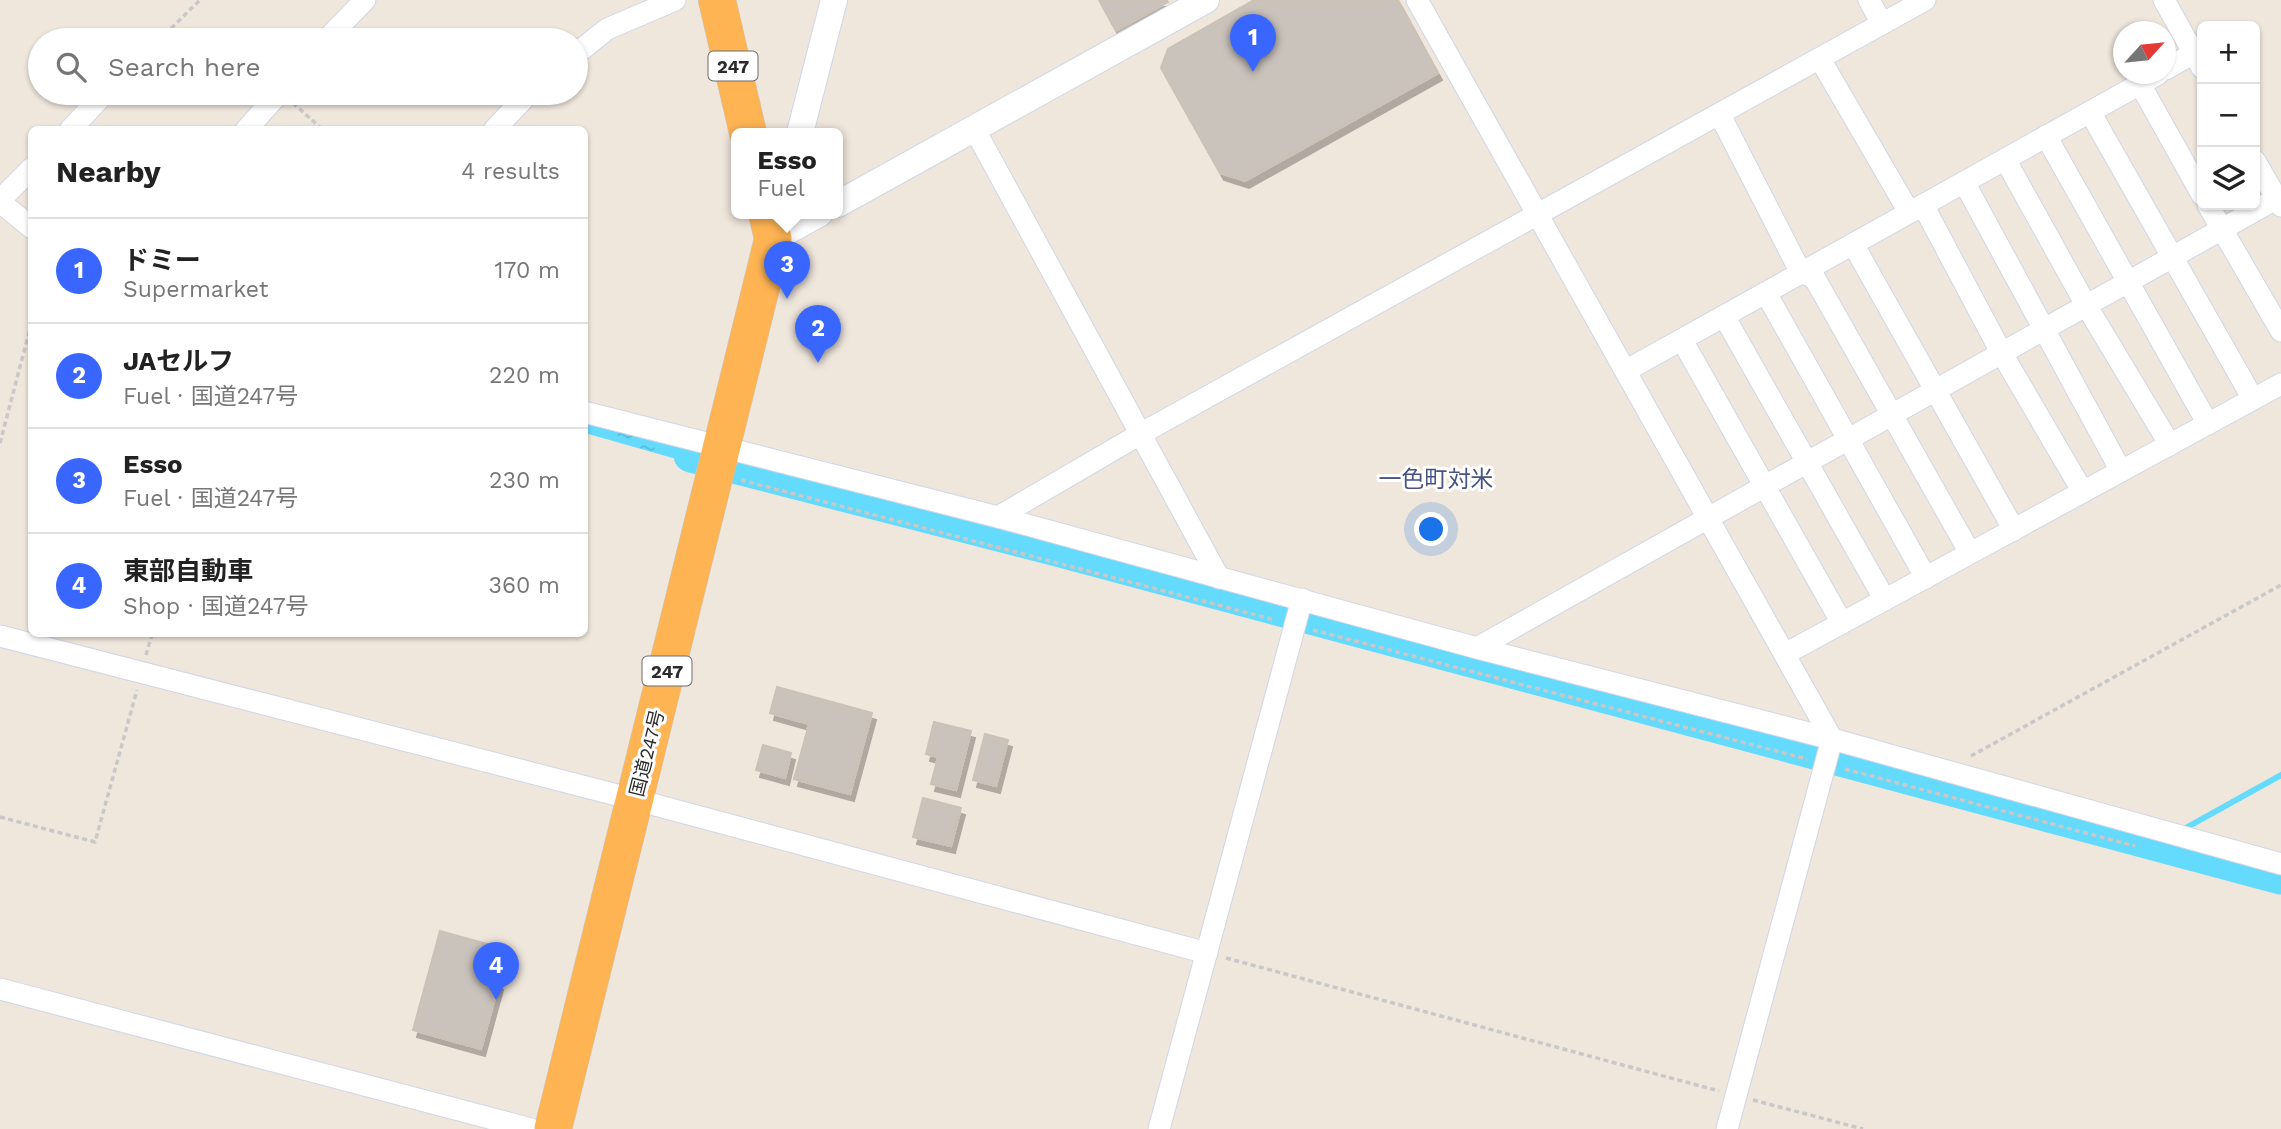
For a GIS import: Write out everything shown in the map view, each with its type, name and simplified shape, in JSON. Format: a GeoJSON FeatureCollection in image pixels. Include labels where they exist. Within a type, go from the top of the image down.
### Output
{"type":"FeatureCollection","features":[{"type":"Feature","properties":{"kind":"highway","name":"247"},"geometry":{"type":"LineString","coordinates":[[717,0],[747,128]]}},
{"type":"Feature","properties":{"kind":"highway","name":"国道247号"},"geometry":{"type":"LineString","coordinates":[[553,1129],[636,800],[773,222]]}},
{"type":"Feature","properties":{"kind":"street"},"geometry":{"type":"LineString","coordinates":[[338,28],[365,0]]}},
{"type":"Feature","properties":{"kind":"street"},"geometry":{"type":"LineString","coordinates":[[801,128],[834,0]]}},
{"type":"Feature","properties":{"kind":"street"},"geometry":{"type":"LineString","coordinates":[[843,201],[1206,0]]}},
{"type":"Feature","properties":{"kind":"street"},"geometry":{"type":"LineString","coordinates":[[1418,0],[1832,739],[1829,764],[1727,1129]]}},
{"type":"Feature","properties":{"kind":"street"},"geometry":{"type":"LineString","coordinates":[[1868,0],[1882,24]]}},
{"type":"Feature","properties":{"kind":"street"},"geometry":{"type":"LineString","coordinates":[[998,517],[1142,433],[1925,0]]}},
{"type":"Feature","properties":{"kind":"street"},"geometry":{"type":"LineString","coordinates":[[2165,0],[2197,59]]}},
{"type":"Feature","properties":{"kind":"street"},"geometry":{"type":"LineString","coordinates":[[588,44],[607,29],[669,1]]}},
{"type":"Feature","properties":{"kind":"street"},"geometry":{"type":"LineString","coordinates":[[1820,59],[1916,208],[2083,492]]}},
{"type":"Feature","properties":{"kind":"street"},"geometry":{"type":"LineString","coordinates":[[2176,66],[2197,61]]}},
{"type":"Feature","properties":{"kind":"street"},"geometry":{"type":"LineString","coordinates":[[1627,370],[2140,84]]}},
{"type":"Feature","properties":{"kind":"street"},"geometry":{"type":"LineString","coordinates":[[2151,84],[2197,184]]}},
{"type":"Feature","properties":{"kind":"street"},"geometry":{"type":"LineString","coordinates":[[74,126],[94,105]]}},
{"type":"Feature","properties":{"kind":"street"},"geometry":{"type":"LineString","coordinates":[[252,126],[276,105]]}},
{"type":"Feature","properties":{"kind":"street"},"geometry":{"type":"LineString","coordinates":[[498,126],[518,105]]}},
{"type":"Feature","properties":{"kind":"street"},"geometry":{"type":"LineString","coordinates":[[2090,111],[2253,399]]}},
{"type":"Feature","properties":{"kind":"street"},"geometry":{"type":"LineString","coordinates":[[1720,115],[1801,273],[1814,277],[1970,553]]}},
{"type":"Feature","properties":{"kind":"street"},"geometry":{"type":"LineString","coordinates":[[975,130],[1219,578]]}},
{"type":"Feature","properties":{"kind":"street"},"geometry":{"type":"LineString","coordinates":[[2046,136],[2208,424]]}},
{"type":"Feature","properties":{"kind":"street"},"geometry":{"type":"LineString","coordinates":[[2005,159],[2086,305],[2170,445]]}},
{"type":"Feature","properties":{"kind":"street"},"geometry":{"type":"LineString","coordinates":[[1477,648],[2221,229],[2279,200],[2260,168]]}},
{"type":"Feature","properties":{"kind":"street"},"geometry":{"type":"LineString","coordinates":[[28,172],[0,201],[28,225]]}},
{"type":"Feature","properties":{"kind":"street"},"geometry":{"type":"LineString","coordinates":[[1964,182],[2121,471]]}},
{"type":"Feature","properties":{"kind":"street"},"geometry":{"type":"LineString","coordinates":[[2211,210],[2281,331]]}},
{"type":"Feature","properties":{"kind":"street"},"geometry":{"type":"LineString","coordinates":[[1853,244],[2014,530]]}},
{"type":"Feature","properties":{"kind":"street"},"geometry":{"type":"LineString","coordinates":[[1766,293],[1926,578]]}},
{"type":"Feature","properties":{"kind":"street"},"geometry":{"type":"LineString","coordinates":[[1724,316],[1885,600]]}},
{"type":"Feature","properties":{"kind":"street"},"geometry":{"type":"LineString","coordinates":[[1682,340],[1842,623]]}},
{"type":"Feature","properties":{"kind":"street"},"geometry":{"type":"LineString","coordinates":[[1785,654],[2281,384]]}},
{"type":"Feature","properties":{"kind":"street"},"geometry":{"type":"LineString","coordinates":[[588,413],[718,461],[998,517],[1477,648],[1832,739],[2281,864]]}},
{"type":"Feature","properties":{"kind":"street"},"geometry":{"type":"LineString","coordinates":[[1159,1129],[1302,599]]}},
{"type":"Feature","properties":{"kind":"street"},"geometry":{"type":"LineString","coordinates":[[0,636],[636,800],[1207,953]]}},
{"type":"Feature","properties":{"kind":"street"},"geometry":{"type":"LineString","coordinates":[[0,989],[531,1129]]}},
{"type":"Feature","properties":{"kind":"path"},"geometry":{"type":"LineString","coordinates":[[171,28],[200,0]]}},
{"type":"Feature","properties":{"kind":"path"},"geometry":{"type":"LineString","coordinates":[[294,105],[318,126]]}},
{"type":"Feature","properties":{"kind":"path"},"geometry":{"type":"LineString","coordinates":[[0,443],[28,336]]}},
{"type":"Feature","properties":{"kind":"path"},"geometry":{"type":"LineString","coordinates":[[718,461],[1293,625],[2136,847]]}},
{"type":"Feature","properties":{"kind":"path"},"geometry":{"type":"LineString","coordinates":[[1944,771],[2281,585]]}},
{"type":"Feature","properties":{"kind":"path"},"geometry":{"type":"LineString","coordinates":[[0,817],[95,842],[142,673]]}},
{"type":"Feature","properties":{"kind":"path"},"geometry":{"type":"LineString","coordinates":[[1207,953],[1863,1129]]}},
{"type":"Feature","properties":{"kind":"water"},"geometry":{"type":"Polygon","coordinates":[[[588,421],[704,452],[701,466],[588,434],[588,421]]]}},
{"type":"Feature","properties":{"kind":"building"},"geometry":{"type":"Polygon","coordinates":[[[1099,0],[1166,0],[1168,2],[1116,31],[1099,0]]]}},
{"type":"Feature","properties":{"kind":"building"},"geometry":{"type":"Polygon","coordinates":[[[1254,0],[1398,0],[1438,73],[1245,181],[1220,173],[1161,68],[1168,49],[1254,0]]]}},
{"type":"Feature","properties":{"kind":"building"},"geometry":{"type":"Polygon","coordinates":[[[777,687],[872,713],[850,794],[794,779],[809,724],[770,713],[777,687]]]}},
{"type":"Feature","properties":{"kind":"building"},"geometry":{"type":"Polygon","coordinates":[[[934,722],[971,731],[956,790],[931,784],[938,757],[926,754],[934,722]]]}},
{"type":"Feature","properties":{"kind":"building"},"geometry":{"type":"Polygon","coordinates":[[[985,734],[1008,740],[996,786],[973,780],[985,734]]]}},
{"type":"Feature","properties":{"kind":"building"},"geometry":{"type":"Polygon","coordinates":[[[763,745],[791,753],[785,778],[756,770],[763,745]]]}},
{"type":"Feature","properties":{"kind":"building"},"geometry":{"type":"Polygon","coordinates":[[[923,798],[961,808],[951,846],[913,837],[923,798]]]}},
{"type":"Feature","properties":{"kind":"building"},"geometry":{"type":"Polygon","coordinates":[[[440,931],[494,946],[485,979],[499,983],[481,1049],[413,1030],[440,931]]]}},
{"type":"Feature","properties":{"kind":"waterway"},"geometry":{"type":"LineString","coordinates":[[691,455],[1061,550],[2281,877]]}},
{"type":"Feature","properties":{"kind":"waterway"},"geometry":{"type":"LineString","coordinates":[[2182,830],[2281,775]]}},
{"type":"Feature","properties":{"kind":"place","name":"ドミー"},"geometry":{"type":"Point","coordinates":[1253,72]}},
{"type":"Feature","properties":{"kind":"place","name":"Esso"},"geometry":{"type":"Point","coordinates":[787,299]}},
{"type":"Feature","properties":{"kind":"place","name":"JAセルフ"},"geometry":{"type":"Point","coordinates":[818,363]}},
{"type":"Feature","properties":{"kind":"place","name":"東部自動車"},"geometry":{"type":"Point","coordinates":[496,1000]}},
{"type":"Feature","properties":{"kind":"district","name":"一色町対米"},"geometry":{"type":"Point","coordinates":[1436,479]}}]}
